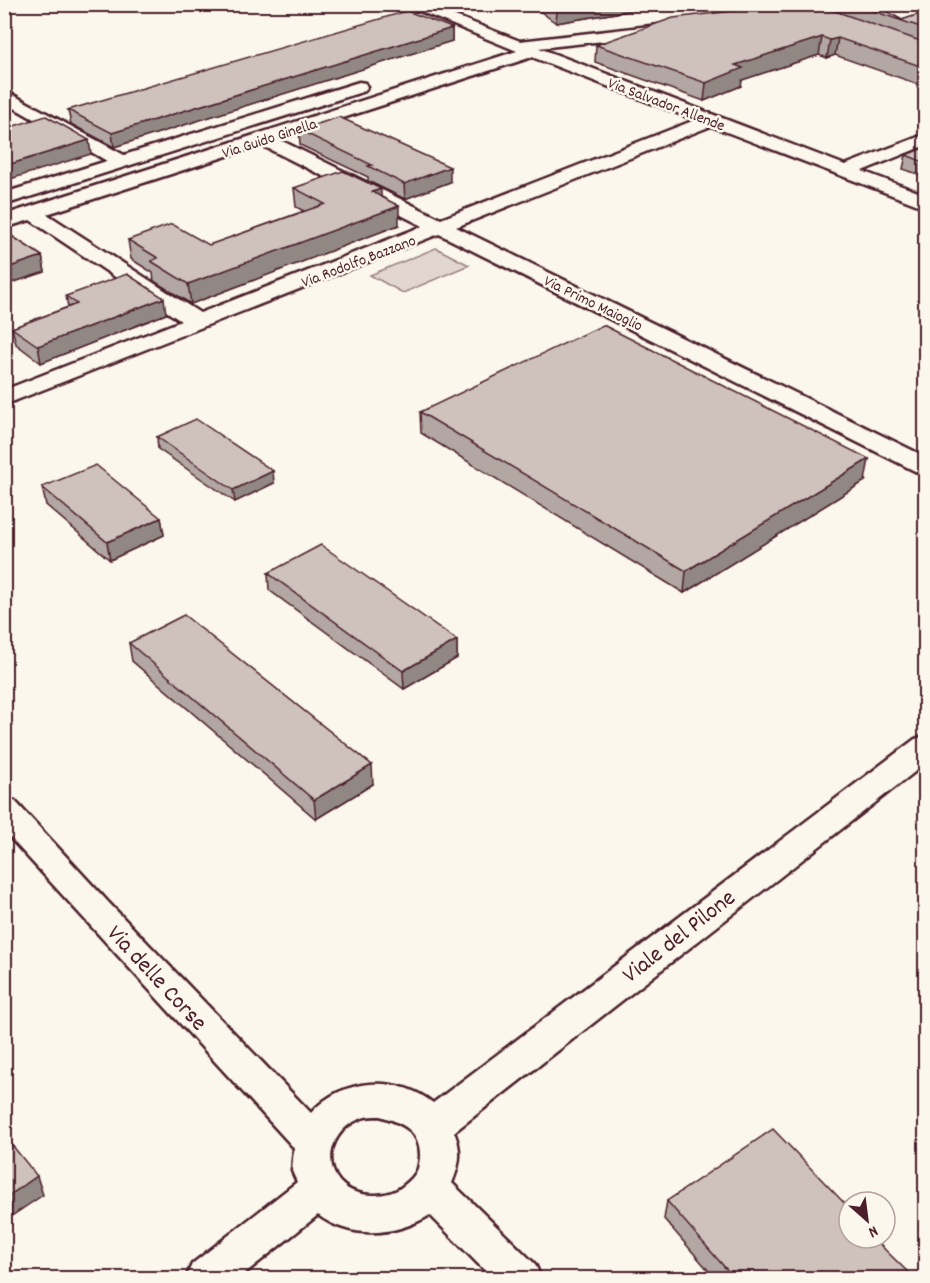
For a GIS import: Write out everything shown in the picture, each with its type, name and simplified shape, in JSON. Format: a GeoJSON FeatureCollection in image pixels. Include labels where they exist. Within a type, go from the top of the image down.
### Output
{"type":"FeatureCollection","features":[{"type":"Feature","properties":{"kind":"street","name":"Via Salvador Allende"},"geometry":{"type":"LineString","coordinates":[[409,4],[926,202]]}},
{"type":"Feature","properties":{"kind":"street"},"geometry":{"type":"LineString","coordinates":[[781,11],[808,14],[887,4]]}},
{"type":"Feature","properties":{"kind":"street"},"geometry":{"type":"LineString","coordinates":[[808,14],[838,25]]}},
{"type":"Feature","properties":{"kind":"street"},"geometry":{"type":"LineString","coordinates":[[482,48],[684,28]]}},
{"type":"Feature","properties":{"kind":"street","name":"Via Guido Ginella"},"geometry":{"type":"LineString","coordinates":[[4,222],[262,139],[520,45]]}},
{"type":"Feature","properties":{"kind":"street","name":"Via Guido Ginella"},"geometry":{"type":"LineString","coordinates":[[4,199],[375,82]]}},
{"type":"Feature","properties":{"kind":"street"},"geometry":{"type":"LineString","coordinates":[[4,95],[13,107],[122,162]]}},
{"type":"Feature","properties":{"kind":"street","name":"Via Rodolfo Bazzano"},"geometry":{"type":"LineString","coordinates":[[4,398],[710,120]]}},
{"type":"Feature","properties":{"kind":"street","name":"Via Primo Maioglio"},"geometry":{"type":"LineString","coordinates":[[262,139],[926,467]]}},
{"type":"Feature","properties":{"kind":"street"},"geometry":{"type":"LineString","coordinates":[[845,171],[926,139]]}},
{"type":"Feature","properties":{"kind":"street"},"geometry":{"type":"LineString","coordinates":[[32,213],[198,322]]}},
{"type":"Feature","properties":{"kind":"street","name":"Viale del Pilone"},"geometry":{"type":"LineString","coordinates":[[432,1126],[926,747]]}},
{"type":"Feature","properties":{"kind":"street","name":"Via delle Corse"},"geometry":{"type":"LineString","coordinates":[[4,808],[96,911],[313,1142]]}},
{"type":"Feature","properties":{"kind":"street"},"geometry":{"type":"LineString","coordinates":[[380,1099],[400,1102],[419,1112],[432,1126],[439,1141],[441,1157],[438,1172],[430,1188],[415,1202],[396,1212],[373,1215],[351,1213],[333,1203],[319,1189],[312,1174],[310,1158],[313,1142],[323,1125],[339,1111],[358,1101],[380,1099]]}},
{"type":"Feature","properties":{"kind":"street"},"geometry":{"type":"LineString","coordinates":[[430,1188],[520,1278]]}},
{"type":"Feature","properties":{"kind":"street"},"geometry":{"type":"LineString","coordinates":[[207,1278],[319,1189]]}},
{"type":"Feature","properties":{"kind":"shaded area"},"geometry":{"type":"Polygon","coordinates":[[[436,248],[469,265],[403,293],[370,275],[436,248]]]}},
{"type":"Feature","properties":{"kind":"building"},"geometry":{"type":"Polygon","coordinates":[[[549,4],[592,4],[557,10],[549,4]]]}},
{"type":"Feature","properties":{"kind":"building"},"geometry":{"type":"Polygon","coordinates":[[[791,4],[815,4],[926,43],[926,68],[838,38],[830,40],[822,37],[735,65],[743,68],[706,83],[596,45],[673,18],[791,4]]]}},
{"type":"Feature","properties":{"kind":"building"},"geometry":{"type":"Polygon","coordinates":[[[853,4],[873,4],[902,20],[926,12],[926,29],[853,4]]]}},
{"type":"Feature","properties":{"kind":"building"},"geometry":{"type":"Polygon","coordinates":[[[407,11],[452,28],[112,133],[68,110],[407,11]]]}},
{"type":"Feature","properties":{"kind":"building"},"geometry":{"type":"Polygon","coordinates":[[[46,116],[89,140],[4,166],[4,129],[46,116]]]}},
{"type":"Feature","properties":{"kind":"building"},"geometry":{"type":"Polygon","coordinates":[[[339,117],[450,167],[404,184],[368,166],[372,165],[299,130],[339,117]]]}},
{"type":"Feature","properties":{"kind":"building"},"geometry":{"type":"Polygon","coordinates":[[[926,147],[926,163],[906,155],[926,147]]]}},
{"type":"Feature","properties":{"kind":"building"},"geometry":{"type":"Polygon","coordinates":[[[343,171],[381,189],[372,192],[399,206],[188,284],[151,261],[158,258],[128,240],[172,224],[209,245],[325,204],[294,188],[343,171]]]}},
{"type":"Feature","properties":{"kind":"building"},"geometry":{"type":"Polygon","coordinates":[[[4,231],[42,256],[4,269],[4,231]]]}},
{"type":"Feature","properties":{"kind":"building"},"geometry":{"type":"Polygon","coordinates":[[[127,274],[164,298],[38,346],[12,328],[77,304],[66,296],[127,274]]]}},
{"type":"Feature","properties":{"kind":"building"},"geometry":{"type":"Polygon","coordinates":[[[603,325],[869,459],[686,571],[420,412],[603,325]]]}},
{"type":"Feature","properties":{"kind":"building"},"geometry":{"type":"Polygon","coordinates":[[[196,419],[273,471],[233,490],[157,437],[196,419]]]}},
{"type":"Feature","properties":{"kind":"building"},"geometry":{"type":"Polygon","coordinates":[[[96,465],[161,518],[107,542],[42,487],[96,465]]]}},
{"type":"Feature","properties":{"kind":"building"},"geometry":{"type":"Polygon","coordinates":[[[321,545],[457,640],[403,671],[268,573],[321,545]]]}},
{"type":"Feature","properties":{"kind":"building"},"geometry":{"type":"Polygon","coordinates":[[[184,615],[372,765],[314,800],[129,643],[184,615]]]}},
{"type":"Feature","properties":{"kind":"building"},"geometry":{"type":"Polygon","coordinates":[[[773,1129],[837,1196],[837,1250],[885,1250],[914,1278],[734,1278],[667,1201],[773,1129]]]}},
{"type":"Feature","properties":{"kind":"building"},"geometry":{"type":"Polygon","coordinates":[[[4,1135],[37,1176],[4,1199],[4,1135]]]}}]}
